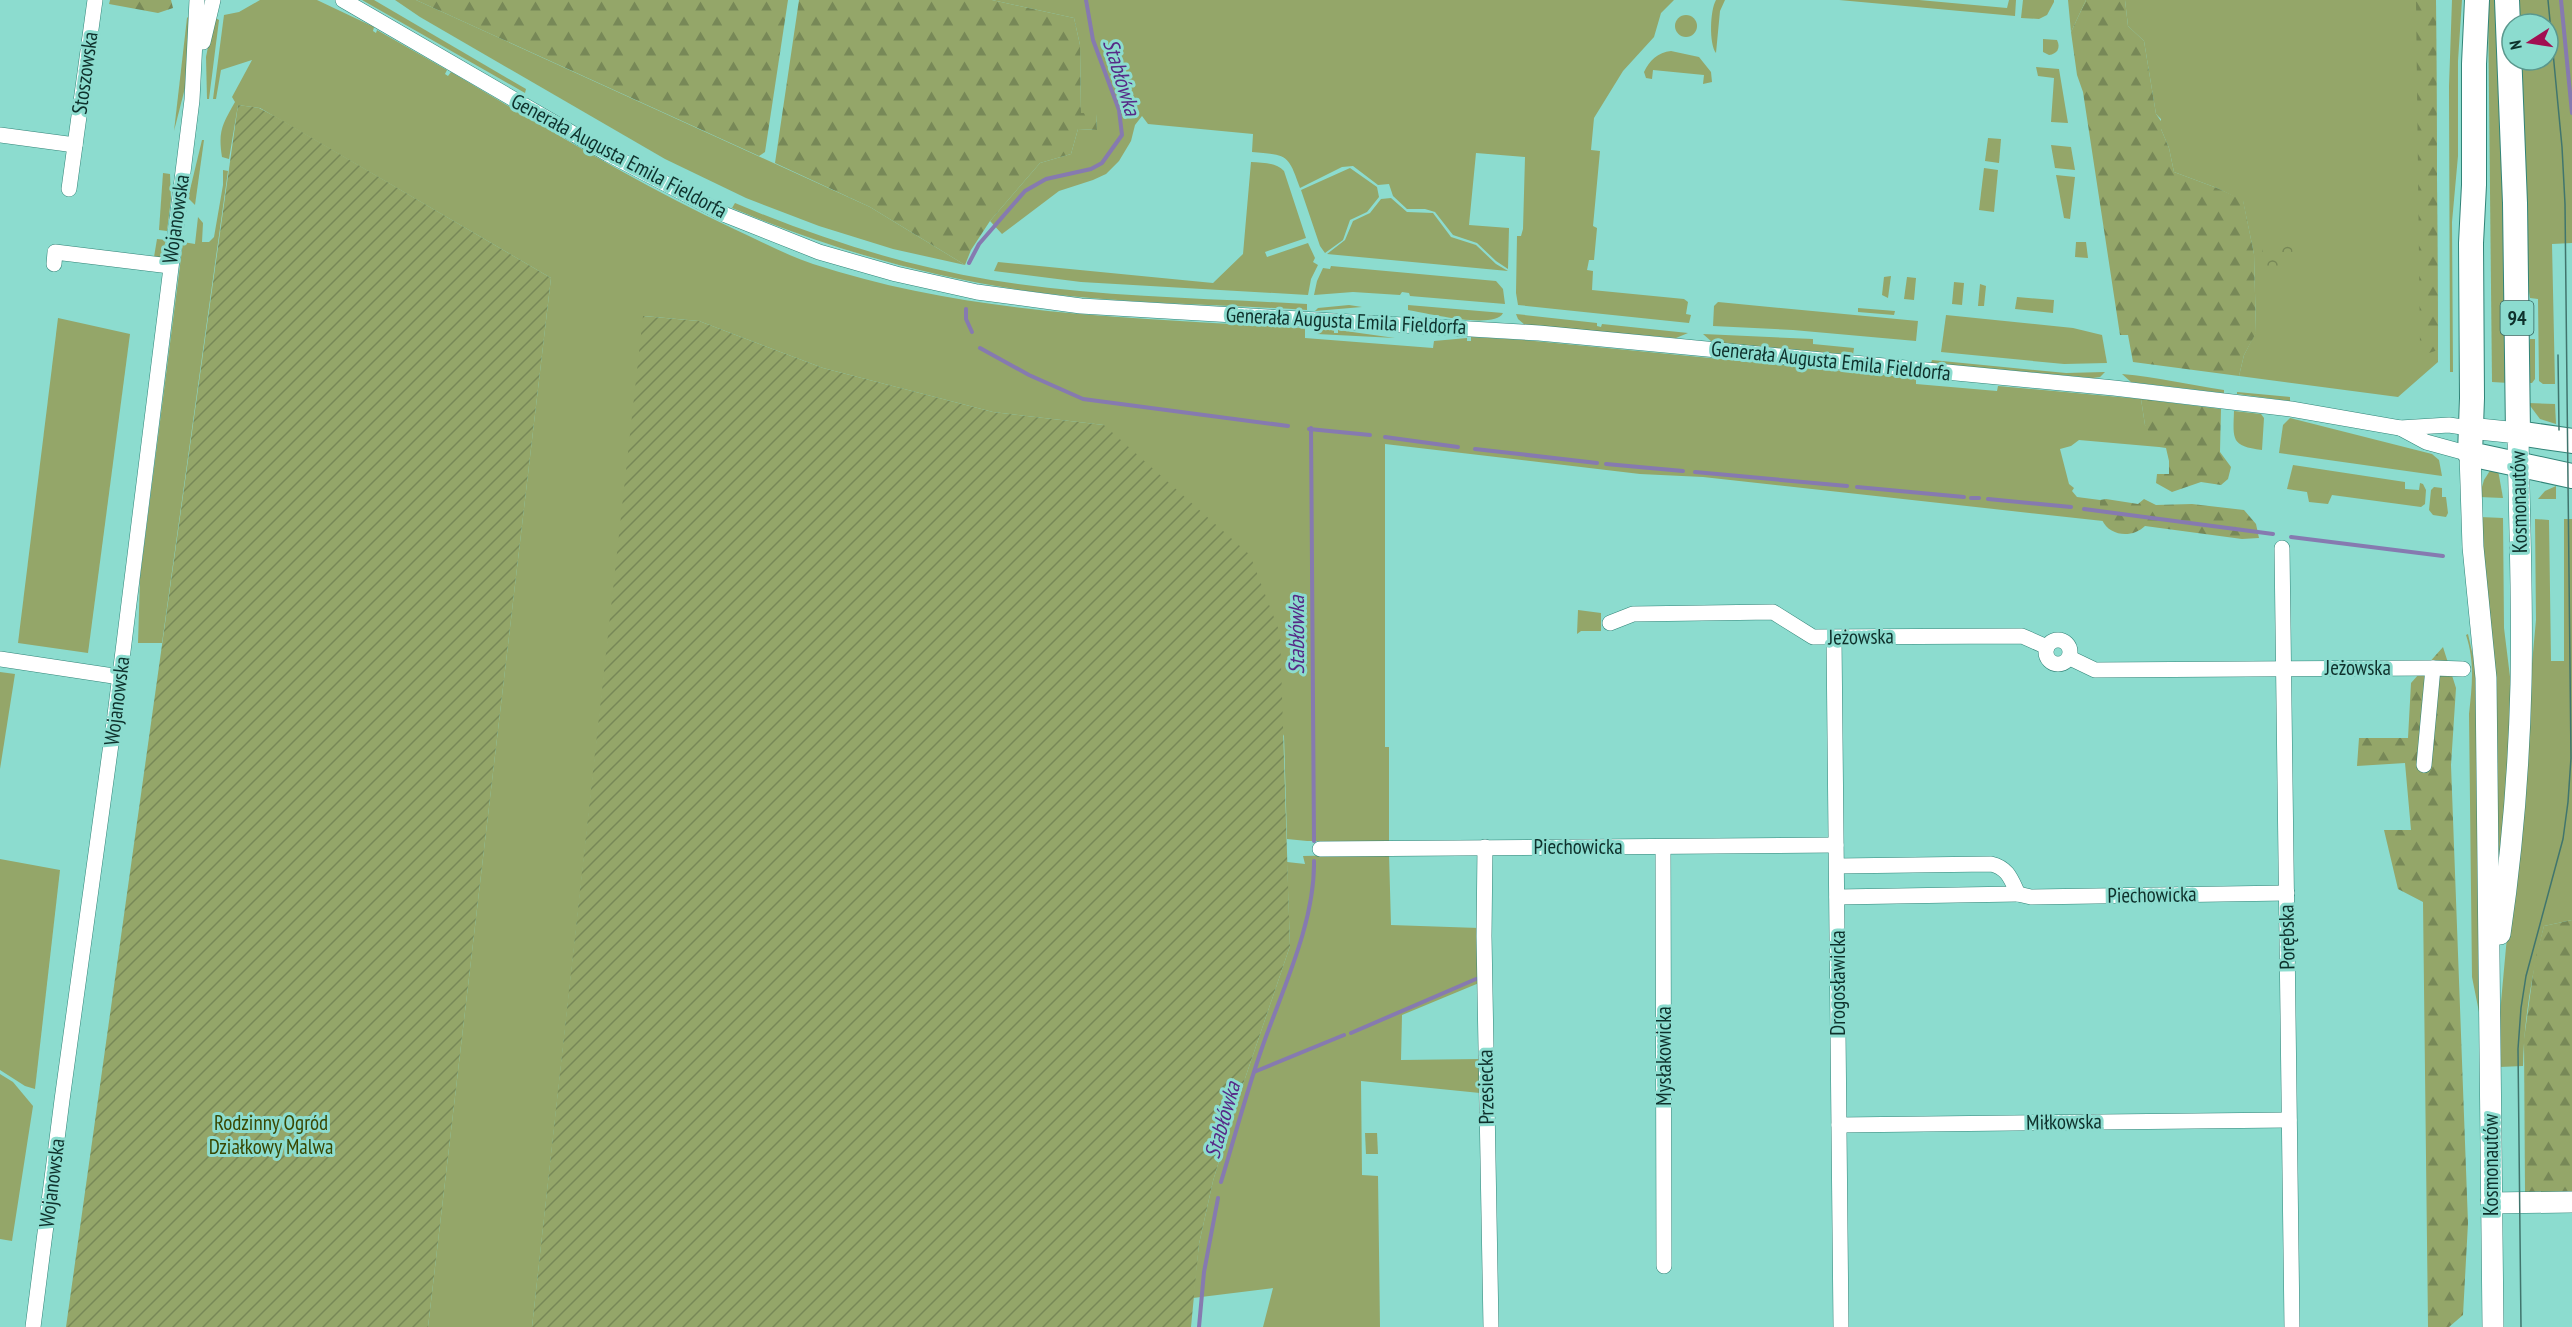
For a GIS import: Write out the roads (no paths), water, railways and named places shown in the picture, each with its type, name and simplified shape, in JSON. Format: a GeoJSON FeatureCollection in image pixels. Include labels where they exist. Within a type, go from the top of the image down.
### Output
{"type":"FeatureCollection","features":[{"type":"Feature","properties":{"kind":"main road","name":"Kosmonautów"},"geometry":{"type":"LineString","coordinates":[[2477,0],[2471,243],[2472,398],[2469,428],[2473,547],[2486,678],[2493,1327]]}},
{"type":"Feature","properties":{"kind":"main road","name":"Kosmonautów"},"geometry":{"type":"LineString","coordinates":[[2491,1003],[2506,892],[2521,682],[2515,203],[2507,0]]}},
{"type":"Feature","properties":{"kind":"main road"},"geometry":{"type":"LineString","coordinates":[[2469,428],[2572,441]]}},
{"type":"Feature","properties":{"kind":"main road"},"geometry":{"type":"LineString","coordinates":[[2470,454],[2572,476]]}},
{"type":"Feature","properties":{"kind":"main road"},"geometry":{"type":"LineString","coordinates":[[2491,1203],[2572,1202]]}},
{"type":"Feature","properties":{"kind":"street","name":"Stoszowska"},"geometry":{"type":"LineString","coordinates":[[69,189],[95,0]]}},
{"type":"Feature","properties":{"kind":"street","name":"Wojanowska"},"geometry":{"type":"LineString","coordinates":[[33,1327],[120,677],[195,74],[197,0]]}},
{"type":"Feature","properties":{"kind":"street","name":"Wojanowska"},"geometry":{"type":"LineString","coordinates":[[195,74],[213,0]]}},
{"type":"Feature","properties":{"kind":"street","name":"Generała Augusta Emila Fieldorfa"},"geometry":{"type":"LineString","coordinates":[[346,2],[617,159],[726,215],[819,252],[896,274],[978,292],[1081,306],[1539,333],[2230,401],[2400,428],[2449,425],[2469,428]]}},
{"type":"Feature","properties":{"kind":"street","name":"Stoszowska"},"geometry":{"type":"LineString","coordinates":[[0,135],[75,145]]}},
{"type":"Feature","properties":{"kind":"street"},"geometry":{"type":"LineString","coordinates":[[54,264],[55,252],[170,266]]}},
{"type":"Feature","properties":{"kind":"street","name":"Generała Augusta Emila Fieldorfa"},"geometry":{"type":"LineString","coordinates":[[2400,428],[2426,442],[2470,454]]}},
{"type":"Feature","properties":{"kind":"street","name":"Porębska"},"geometry":{"type":"LineString","coordinates":[[2282,548],[2292,1327]]}},
{"type":"Feature","properties":{"kind":"street","name":"Jeżowska"},"geometry":{"type":"LineString","coordinates":[[1610,623],[1633,614],[1773,612],[1813,637],[2022,636],[2047,647],[2052,642],[2064,641],[2070,650],[2070,658],[2095,670],[2463,669]]}},
{"type":"Feature","properties":{"kind":"street","name":"Drogosławicka"},"geometry":{"type":"LineString","coordinates":[[1834,638],[1841,1327]]}},
{"type":"Feature","properties":{"kind":"street"},"geometry":{"type":"LineString","coordinates":[[0,659],[120,677]]}},
{"type":"Feature","properties":{"kind":"street"},"geometry":{"type":"LineString","coordinates":[[2424,765],[2433,668]]}},
{"type":"Feature","properties":{"kind":"street","name":"Piechowicka"},"geometry":{"type":"LineString","coordinates":[[1320,849],[1836,845]]}},
{"type":"Feature","properties":{"kind":"street","name":"Mysłakowicka"},"geometry":{"type":"LineString","coordinates":[[1663,847],[1664,1266]]}},
{"type":"Feature","properties":{"kind":"street","name":"Przesiecka"},"geometry":{"type":"LineString","coordinates":[[1485,848],[1484,982],[1491,1327]]}},
{"type":"Feature","properties":{"kind":"street"},"geometry":{"type":"LineString","coordinates":[[1837,866],[1991,864],[2001,867],[2009,875],[2018,894]]}},
{"type":"Feature","properties":{"kind":"street","name":"Piechowicka"},"geometry":{"type":"LineString","coordinates":[[1837,897],[2287,893]]}},
{"type":"Feature","properties":{"kind":"street","name":"Miłkowska"},"geometry":{"type":"LineString","coordinates":[[1839,1125],[2289,1120]]}},
{"type":"Feature","properties":{"kind":"waterway","name":"Stabłówka"},"geometry":{"type":"LineString","coordinates":[[969,263],[979,244],[1025,191],[1046,179],[1091,169],[1102,163],[1122,135],[1119,110],[1093,40],[1086,0]]}},
{"type":"Feature","properties":{"kind":"waterway"},"geometry":{"type":"LineString","coordinates":[[2561,0],[2572,113]]}},
{"type":"Feature","properties":{"kind":"waterway"},"geometry":{"type":"LineString","coordinates":[[966,309],[966,319],[972,332]]}},
{"type":"Feature","properties":{"kind":"waterway","name":"Stabłówka"},"geometry":{"type":"LineString","coordinates":[[980,348],[1029,375],[1083,399],[1288,426]]}},
{"type":"Feature","properties":{"kind":"waterway","name":"Stabłówka"},"geometry":{"type":"LineString","coordinates":[[1311,428],[1314,841]]}},
{"type":"Feature","properties":{"kind":"waterway","name":"Stabłówka"},"geometry":{"type":"LineString","coordinates":[[1309,429],[1370,435]]}},
{"type":"Feature","properties":{"kind":"waterway"},"geometry":{"type":"LineString","coordinates":[[1385,437],[1458,447]]}},
{"type":"Feature","properties":{"kind":"waterway"},"geometry":{"type":"LineString","coordinates":[[1475,449],[1597,463]]}},
{"type":"Feature","properties":{"kind":"waterway"},"geometry":{"type":"LineString","coordinates":[[1606,464],[1683,471]]}},
{"type":"Feature","properties":{"kind":"waterway"},"geometry":{"type":"LineString","coordinates":[[1695,472],[1847,486]]}},
{"type":"Feature","properties":{"kind":"waterway"},"geometry":{"type":"LineString","coordinates":[[1857,487],[1964,497]]}},
{"type":"Feature","properties":{"kind":"waterway"},"geometry":{"type":"LineString","coordinates":[[1971,498],[1979,498]]}},
{"type":"Feature","properties":{"kind":"waterway"},"geometry":{"type":"LineString","coordinates":[[1988,499],[2071,507]]}},
{"type":"Feature","properties":{"kind":"waterway"},"geometry":{"type":"LineString","coordinates":[[2084,509],[2273,534]]}},
{"type":"Feature","properties":{"kind":"waterway"},"geometry":{"type":"LineString","coordinates":[[2291,537],[2443,556]]}},
{"type":"Feature","properties":{"kind":"waterway","name":"Stabłówka"},"geometry":{"type":"LineString","coordinates":[[1221,1182],[1257,1062],[1304,931],[1313,884],[1314,861]]}},
{"type":"Feature","properties":{"kind":"waterway"},"geometry":{"type":"LineString","coordinates":[[1351,1033],[1476,979]]}},
{"type":"Feature","properties":{"kind":"waterway"},"geometry":{"type":"LineString","coordinates":[[1254,1072],[1344,1035]]}},
{"type":"Feature","properties":{"kind":"waterway","name":"Stabłówka"},"geometry":{"type":"LineString","coordinates":[[1199,1327],[1204,1272],[1218,1198]]}},
{"type":"Feature","properties":{"kind":"tram line"},"geometry":{"type":"LineString","coordinates":[[2521,1327],[2518,1049],[2521,1008],[2526,976],[2563,839],[2571,758],[2565,204],[2548,0]]}},
{"type":"Feature","properties":{"kind":"tram line"},"geometry":{"type":"LineString","coordinates":[[2558,355],[2559,430]]}},
{"type":"Feature","properties":{"kind":"park label","name":"Rodzinny Ogród Działkowy Malwa"},"geometry":{"type":"Point","coordinates":[271,1135]}}]}
